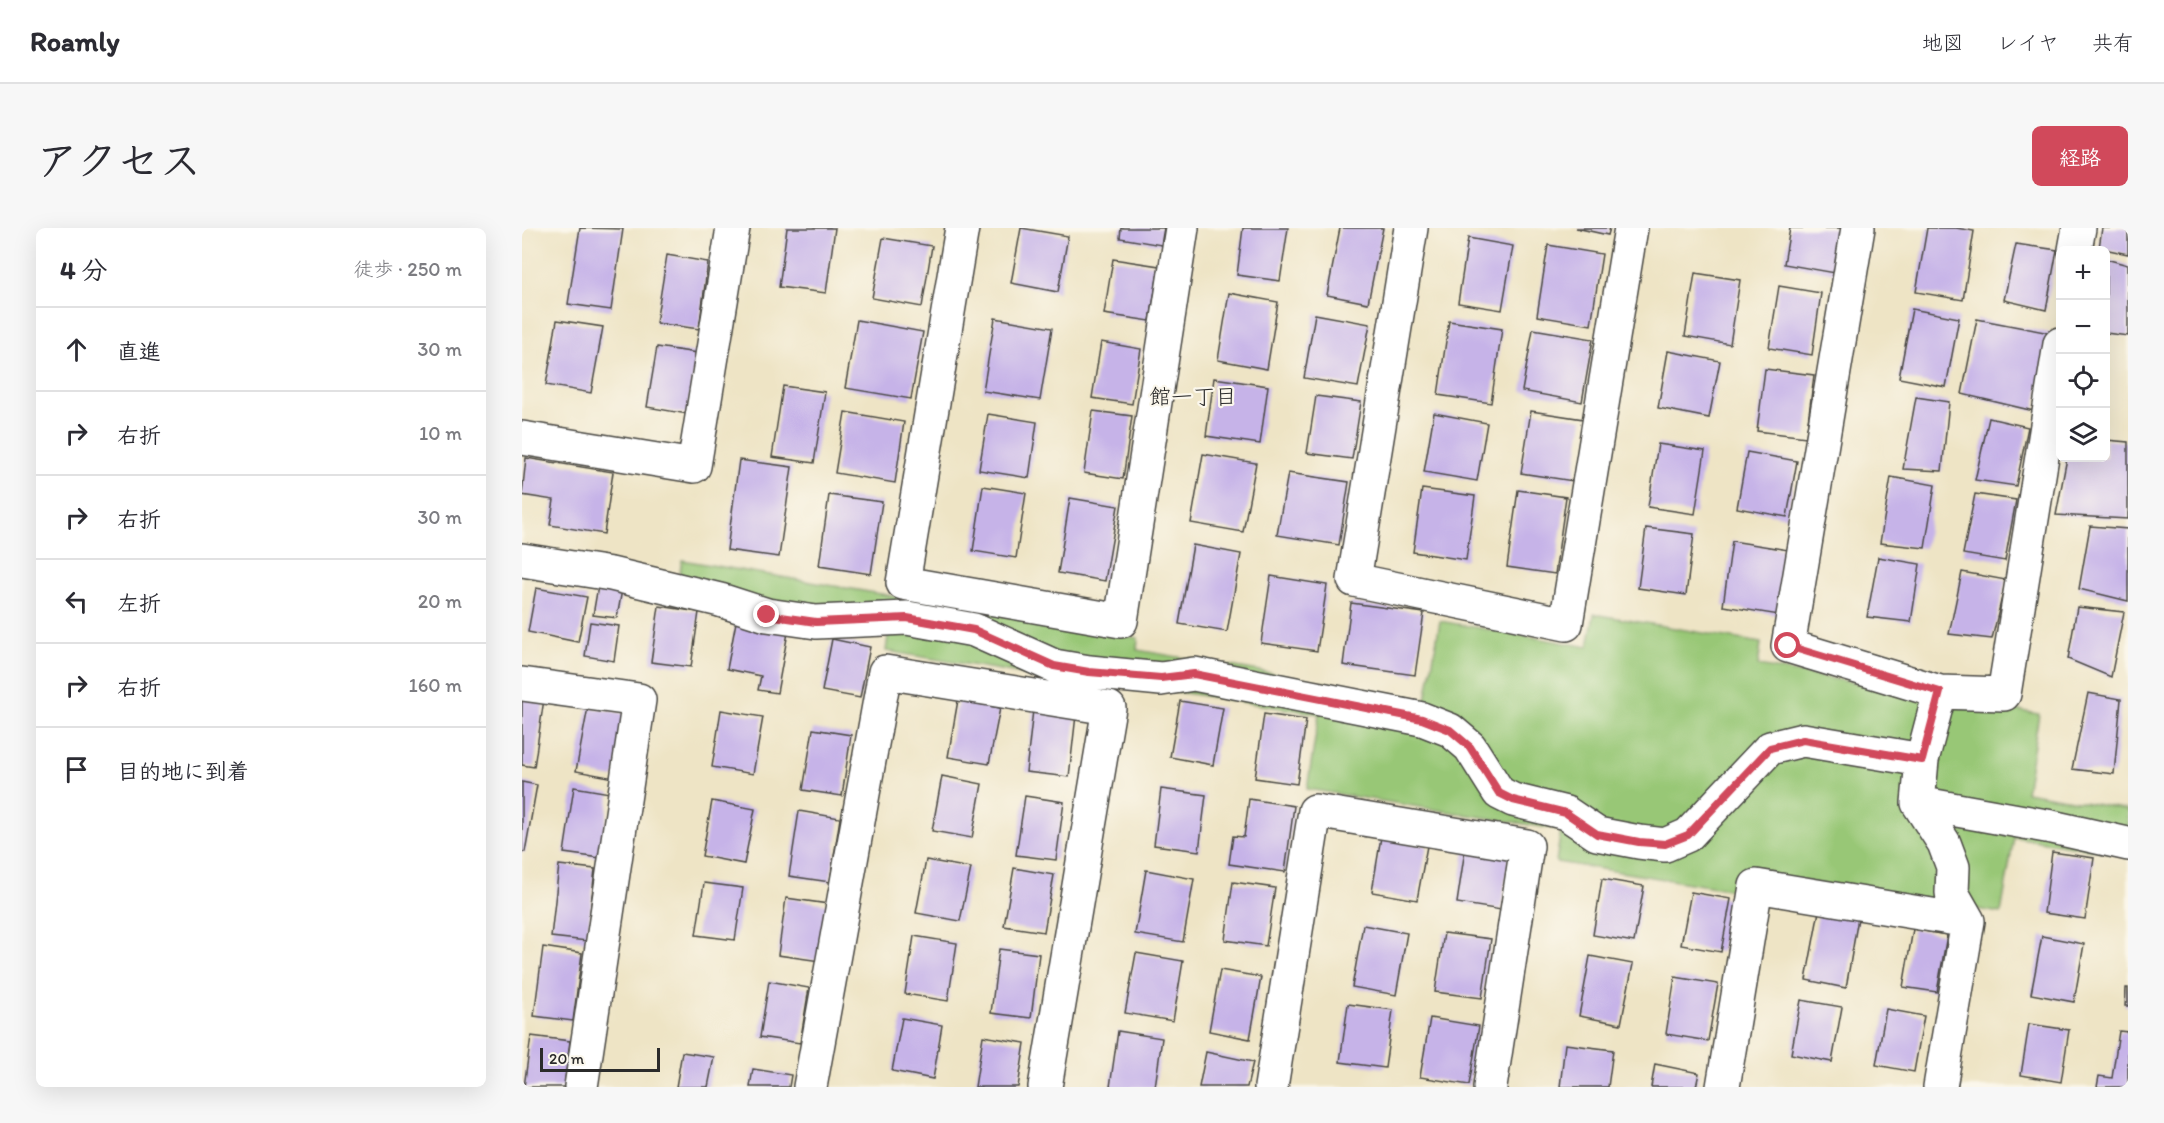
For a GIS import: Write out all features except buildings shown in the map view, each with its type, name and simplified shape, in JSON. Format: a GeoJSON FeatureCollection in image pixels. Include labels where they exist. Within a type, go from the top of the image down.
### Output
{"type":"FeatureCollection","features":[{"type":"Feature","properties":{"kind":"street"},"geometry":{"type":"LineString","coordinates":[[522,438],[694,466],[733,228]]}},
{"type":"Feature","properties":{"kind":"street"},"geometry":{"type":"LineString","coordinates":[[962,228],[903,583],[1121,621],[1182,228]]}},
{"type":"Feature","properties":{"kind":"street"},"geometry":{"type":"LineString","coordinates":[[1411,228],[1354,580],[1566,624],[1631,228]]}},
{"type":"Feature","properties":{"kind":"street"},"geometry":{"type":"LineString","coordinates":[[1858,228],[1788,646],[1940,692],[2004,693],[2059,354]]}},
{"type":"Feature","properties":{"kind":"street"},"geometry":{"type":"LineString","coordinates":[[2077,246],[2079,228]]}},
{"type":"Feature","properties":{"kind":"street"},"geometry":{"type":"LineString","coordinates":[[522,560],[611,574],[720,600],[767,615],[816,622],[907,618],[974,630],[1054,666],[1161,678],[1194,674],[1422,719],[1450,730],[1470,747],[1499,793],[1513,800],[1566,813],[1597,834],[1639,842],[1665,844],[1688,835],[1770,748],[1803,740],[1922,760]]}},
{"type":"Feature","properties":{"kind":"street"},"geometry":{"type":"LineString","coordinates":[[810,1087],[885,672],[1109,708],[1045,1087]]}},
{"type":"Feature","properties":{"kind":"street"},"geometry":{"type":"LineString","coordinates":[[522,684],[639,700],[581,1087]]}},
{"type":"Feature","properties":{"kind":"street"},"geometry":{"type":"LineString","coordinates":[[1940,692],[1922,760],[1918,803],[1944,843],[1953,867],[1952,893],[1968,921],[1940,1087]]}},
{"type":"Feature","properties":{"kind":"street"},"geometry":{"type":"LineString","coordinates":[[1918,803],[2052,827],[2128,844]]}},
{"type":"Feature","properties":{"kind":"street"},"geometry":{"type":"LineString","coordinates":[[1271,1087],[1315,811],[1527,846],[1490,1087]]}},
{"type":"Feature","properties":{"kind":"street"},"geometry":{"type":"LineString","coordinates":[[1723,1087],[1756,886],[1968,921]]}},
{"type":"Feature","properties":{"kind":"green space"},"geometry":{"type":"Polygon","coordinates":[[[682,560],[1138,638],[1137,650],[1426,700],[1440,621],[1588,647],[1594,614],[1761,643],[1758,666],[2039,714],[2026,792],[2128,810],[2128,855],[2014,837],[2001,913],[1744,872],[1740,891],[1556,862],[1561,830],[1307,789],[1319,714],[1122,683],[1120,690],[886,651],[888,636],[522,575],[679,577],[682,560]]]}},
{"type":"Feature","properties":{"kind":"district","name":"館一丁目"},"geometry":{"type":"Point","coordinates":[1193,396]}},
{"type":"Feature","properties":{"kind":"route"},"geometry":{"type":"LineString","coordinates":[[767,615],[816,622],[907,618],[974,630],[1054,666],[1089,672],[1161,678],[1194,674],[1422,719],[1450,730],[1470,747],[1499,793],[1513,800],[1566,813],[1597,834],[1639,842],[1665,844],[1688,835],[1770,748],[1803,740],[1922,760],[1940,692],[1788,646]]}}]}
